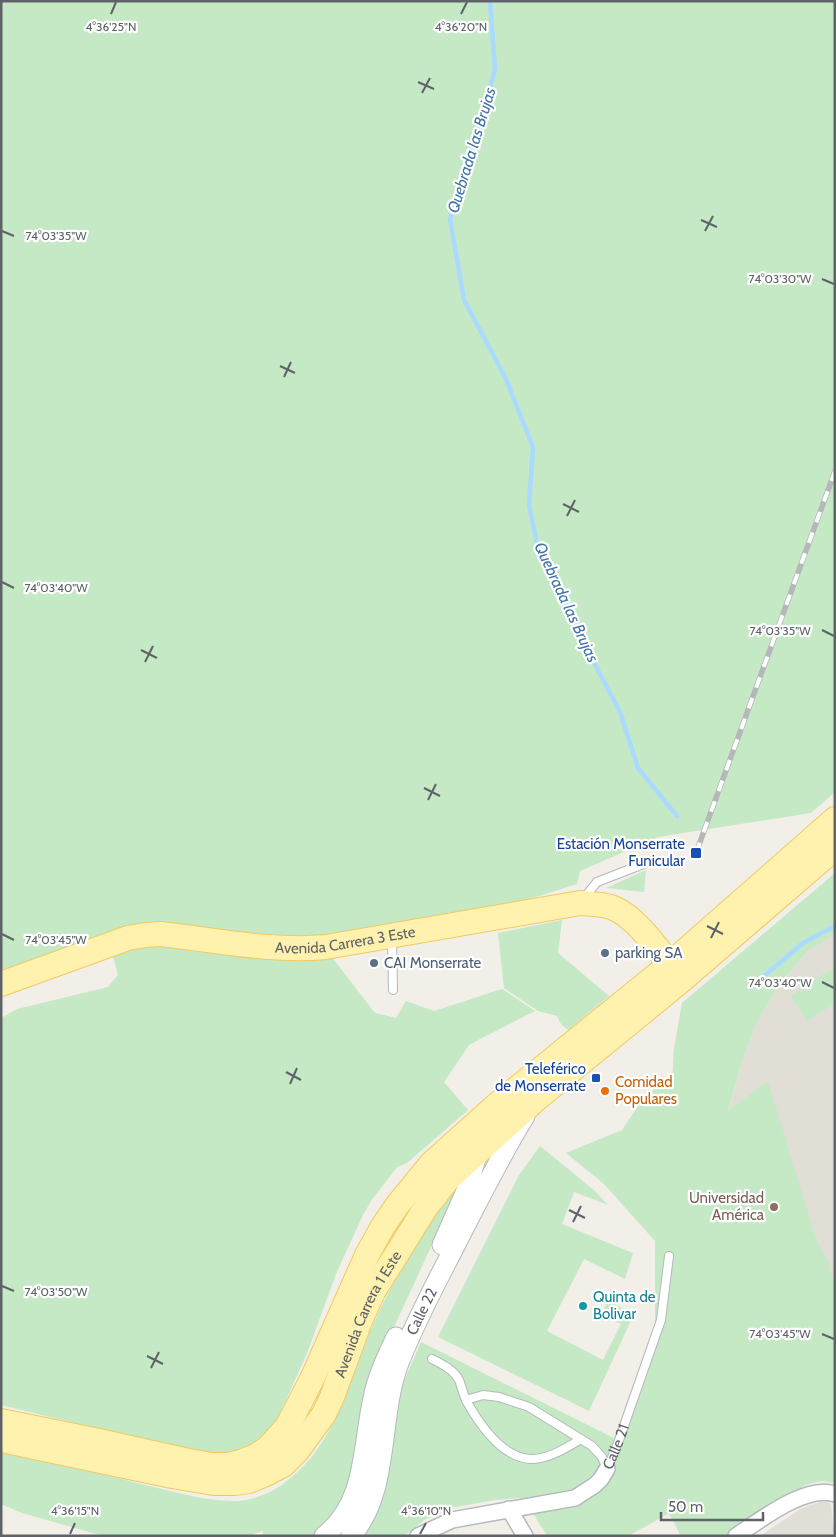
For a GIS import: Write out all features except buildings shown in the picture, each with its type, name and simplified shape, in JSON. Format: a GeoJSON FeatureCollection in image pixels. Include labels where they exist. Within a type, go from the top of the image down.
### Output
{"type":"FeatureCollection","features":[{"type":"Feature","properties":{"kind":"main road"},"geometry":{"type":"LineString","coordinates":[[676,972],[835,819]]}},
{"type":"Feature","properties":{"kind":"main road"},"geometry":{"type":"LineString","coordinates":[[676,972],[835,848]]}},
{"type":"Feature","properties":{"kind":"main road","name":"Avenida Carrera 3 Este"},"geometry":{"type":"LineString","coordinates":[[1,984],[128,938],[145,935],[169,935],[272,947],[306,948],[580,904],[596,904],[620,911],[631,919],[676,972]]}},
{"type":"Feature","properties":{"kind":"main road","name":"Avenida Carrera 1 Este"},"geometry":{"type":"LineString","coordinates":[[1,1440],[214,1483],[249,1481],[283,1465],[297,1451],[324,1414],[366,1307],[399,1248],[438,1191],[478,1151],[676,972]]}},
{"type":"Feature","properties":{"kind":"main road","name":"Avenida Carrera 1 Este"},"geometry":{"type":"LineString","coordinates":[[1,1421],[211,1465],[234,1464],[256,1456],[268,1448],[279,1436],[295,1412],[367,1255],[398,1203],[431,1164],[499,1103],[676,972]]}},
{"type":"Feature","properties":{"kind":"street","name":"Calle 22"},"geometry":{"type":"LineString","coordinates":[[351,1536],[359,1527],[374,1491],[389,1398],[398,1364],[439,1277],[497,1163],[534,1102]]}},
{"type":"Feature","properties":{"kind":"street","name":"Calle 22"},"geometry":{"type":"LineString","coordinates":[[324,1536],[344,1514],[354,1494],[363,1465],[373,1396],[378,1381],[395,1340],[450,1228],[466,1191],[485,1130],[499,1103]]}},
{"type":"Feature","properties":{"kind":"street","name":"Calle 21"},"geometry":{"type":"LineString","coordinates":[[418,1536],[442,1531],[452,1520],[575,1498],[602,1479],[607,1469]]}},
{"type":"Feature","properties":{"kind":"street"},"geometry":{"type":"LineString","coordinates":[[736,1536],[799,1497],[821,1492],[835,1494]]}},
{"type":"Feature","properties":{"kind":"street"},"geometry":{"type":"LineString","coordinates":[[509,1510],[525,1536]]}},
{"type":"Feature","properties":{"kind":"lane"},"geometry":{"type":"LineString","coordinates":[[580,904],[597,882],[651,861]]}},
{"type":"Feature","properties":{"kind":"lane"},"geometry":{"type":"LineString","coordinates":[[392,935],[393,990]]}},
{"type":"Feature","properties":{"kind":"lane","name":"Calle 21"},"geometry":{"type":"LineString","coordinates":[[607,1469],[661,1320],[669,1256]]}},
{"type":"Feature","properties":{"kind":"lane"},"geometry":{"type":"LineString","coordinates":[[432,1359],[446,1367],[458,1378],[466,1400],[482,1427],[495,1441],[521,1457],[533,1460],[548,1456],[565,1449],[581,1439]]}},
{"type":"Feature","properties":{"kind":"lane"},"geometry":{"type":"LineString","coordinates":[[466,1400],[483,1395],[499,1397],[530,1407],[592,1446],[602,1457],[607,1469]]}},
{"type":"Feature","properties":{"kind":"shaded area","name":"Universidad América"},"geometry":{"type":"Polygon","coordinates":[[[835,934],[835,1466],[726,1536],[681,1536],[669,1513],[643,1528],[728,1112],[742,1061],[757,1022],[780,983],[808,951],[835,934]]]}},
{"type":"Feature","properties":{"kind":"shaded area"},"geometry":{"type":"Polygon","coordinates":[[[827,1501],[831,1504],[834,1536],[760,1536],[802,1508],[827,1501]]]}},
{"type":"Feature","properties":{"kind":"green space"},"geometry":{"type":"Polygon","coordinates":[[[1,1],[835,1],[835,792],[811,813],[658,837],[580,871],[577,884],[520,902],[422,918],[328,937],[285,939],[193,929],[1,980],[1,1]]]}},
{"type":"Feature","properties":{"kind":"green space"},"geometry":{"type":"Polygon","coordinates":[[[646,870],[644,892],[606,888],[646,870]]]}},
{"type":"Feature","properties":{"kind":"green space"},"geometry":{"type":"Polygon","coordinates":[[[835,873],[835,934],[808,951],[780,983],[757,1022],[742,1061],[728,1111],[768,1081],[816,1239],[828,1261],[835,1287],[835,1483],[822,1481],[805,1485],[726,1536],[681,1536],[669,1513],[628,1536],[547,1536],[527,1503],[519,1498],[450,1508],[424,1520],[404,1536],[357,1536],[396,1399],[421,1342],[614,1438],[655,1324],[655,1241],[604,1184],[566,1153],[622,1130],[647,1093],[672,1081],[674,1048],[682,1003],[835,873]]]}},
{"type":"Feature","properties":{"kind":"green space"},"geometry":{"type":"Polygon","coordinates":[[[562,920],[558,953],[609,996],[568,1030],[561,1024],[557,1016],[538,1011],[504,988],[498,933],[562,920]]]}},
{"type":"Feature","properties":{"kind":"green space"},"geometry":{"type":"Polygon","coordinates":[[[128,942],[331,956],[375,1013],[396,1018],[406,1001],[434,1011],[502,989],[535,1011],[469,1045],[444,1082],[468,1110],[407,1163],[397,1167],[371,1201],[336,1274],[307,1353],[279,1416],[263,1438],[237,1453],[206,1455],[1,1405],[1,1018],[17,1009],[108,987],[118,975],[113,956],[128,942]]]}},
{"type":"Feature","properties":{"kind":"green space"},"geometry":{"type":"Polygon","coordinates":[[[833,968],[835,970],[835,1003],[807,1021],[791,996],[833,968]]]}},
{"type":"Feature","properties":{"kind":"green space"},"geometry":{"type":"Polygon","coordinates":[[[540,1146],[595,1191],[608,1205],[574,1192],[562,1224],[633,1253],[625,1279],[584,1259],[547,1331],[603,1360],[621,1324],[601,1315],[608,1301],[634,1314],[589,1411],[438,1337],[519,1175],[540,1146]]]}},
{"type":"Feature","properties":{"kind":"green space"},"geometry":{"type":"Polygon","coordinates":[[[457,1182],[430,1249],[376,1366],[351,1489],[319,1536],[264,1536],[262,1531],[249,1536],[103,1536],[22,1513],[1,1504],[1,1453],[72,1467],[213,1500],[248,1500],[277,1488],[296,1473],[312,1456],[325,1437],[346,1395],[371,1329],[386,1298],[406,1261],[457,1182]]]}},
{"type":"Feature","properties":{"kind":"waterway","name":"Quebrada las Brujas"},"geometry":{"type":"LineString","coordinates":[[490,1],[495,70],[450,219],[464,300],[505,377],[533,447],[529,505],[537,544],[576,629],[620,712],[638,768],[677,816]]}},
{"type":"Feature","properties":{"kind":"waterway"},"geometry":{"type":"LineString","coordinates":[[750,988],[803,943],[835,926]]}},
{"type":"Feature","properties":{"kind":"railway"},"geometry":{"type":"LineString","coordinates":[[696,853],[835,471]]}},
{"type":"Feature","properties":{"kind":"place","name":"Estación Monserrate Funicular"},"geometry":{"type":"Point","coordinates":[696,853]}},
{"type":"Feature","properties":{"kind":"place","name":"parking SA"},"geometry":{"type":"Point","coordinates":[605,953]}},
{"type":"Feature","properties":{"kind":"place","name":"CAI Monserrate"},"geometry":{"type":"Point","coordinates":[374,963]}},
{"type":"Feature","properties":{"kind":"place","name":"Teleférico de Monserrate"},"geometry":{"type":"Point","coordinates":[596,1078]}},
{"type":"Feature","properties":{"kind":"place","name":"Comidad Populares"},"geometry":{"type":"Point","coordinates":[605,1091]}},
{"type":"Feature","properties":{"kind":"place","name":"Universidad América"},"geometry":{"type":"Point","coordinates":[774,1207]}},
{"type":"Feature","properties":{"kind":"place","name":"Quinta de Bolivar"},"geometry":{"type":"Point","coordinates":[583,1306]}}]}
